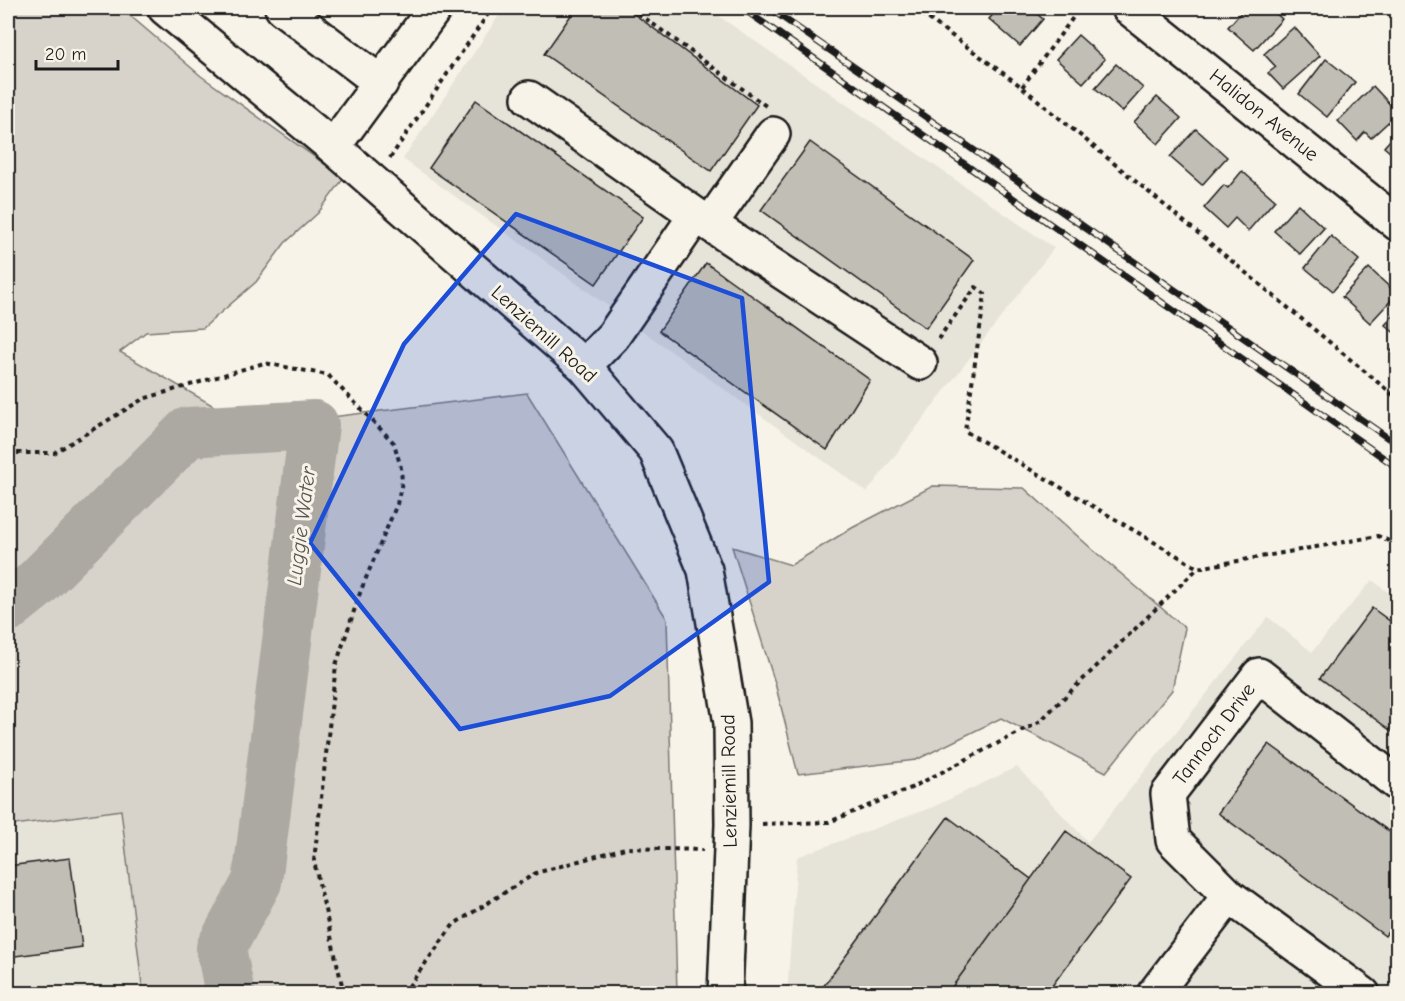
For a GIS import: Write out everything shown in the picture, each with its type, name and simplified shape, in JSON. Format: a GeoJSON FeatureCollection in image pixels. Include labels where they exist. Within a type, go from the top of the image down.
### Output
{"type":"FeatureCollection","features":[{"type":"Feature","properties":{"kind":"main road","name":"Lenziemill Road"},"geometry":{"type":"LineString","coordinates":[[165,8],[333,147],[584,366],[656,452],[705,570],[731,723],[731,838],[726,993]]}},
{"type":"Feature","properties":{"kind":"main road"},"geometry":{"type":"LineString","coordinates":[[282,8],[381,82]]}},
{"type":"Feature","properties":{"kind":"main road"},"geometry":{"type":"LineString","coordinates":[[333,147],[435,8]]}},
{"type":"Feature","properties":{"kind":"main road","name":"Halidon Avenue"},"geometry":{"type":"LineString","coordinates":[[1129,8],[1398,224]]}},
{"type":"Feature","properties":{"kind":"main road"},"geometry":{"type":"LineString","coordinates":[[529,98],[703,219],[920,363]]}},
{"type":"Feature","properties":{"kind":"main road"},"geometry":{"type":"LineString","coordinates":[[584,366],[613,336],[703,219],[773,134]]}},
{"type":"Feature","properties":{"kind":"main road","name":"Tannoch Drive"},"geometry":{"type":"LineString","coordinates":[[1229,896],[1173,840],[1168,794],[1259,675],[1398,784]]}},
{"type":"Feature","properties":{"kind":"main road"},"geometry":{"type":"LineString","coordinates":[[1154,993],[1229,896],[1363,993]]}},
{"type":"Feature","properties":{"kind":"path"},"geometry":{"type":"LineString","coordinates":[[374,183],[492,8]]}},
{"type":"Feature","properties":{"kind":"path"},"geometry":{"type":"LineString","coordinates":[[631,8],[784,119],[773,134]]}},
{"type":"Feature","properties":{"kind":"path"},"geometry":{"type":"LineString","coordinates":[[914,8],[1022,87],[1398,399]]}},
{"type":"Feature","properties":{"kind":"path"},"geometry":{"type":"LineString","coordinates":[[1022,87],[1080,8]]}},
{"type":"Feature","properties":{"kind":"path"},"geometry":{"type":"LineString","coordinates":[[920,363],[976,287],[985,294],[964,431],[1198,568]]}},
{"type":"Feature","properties":{"kind":"path"},"geometry":{"type":"LineString","coordinates":[[8,453],[54,453],[143,399],[264,363],[328,375],[394,443],[402,468],[402,482],[396,504],[361,590],[336,665],[314,861],[344,993]]}},
{"type":"Feature","properties":{"kind":"path"},"geometry":{"type":"LineString","coordinates":[[403,993],[454,924],[536,873],[625,848],[731,838],[829,822],[909,789],[1039,722],[1198,568],[1378,536],[1398,544]]}},
{"type":"Feature","properties":{"kind":"highlighted area"},"geometry":{"type":"Polygon","coordinates":[[[516,214],[742,298],[769,582],[610,696],[460,729],[310,543],[404,344],[516,214]]]}},
{"type":"Feature","properties":{"kind":"shaded area"},"geometry":{"type":"Polygon","coordinates":[[[8,8],[121,8],[201,76],[344,178],[318,213],[285,243],[256,282],[203,328],[146,332],[120,352],[250,427],[527,393],[667,619],[677,993],[143,993],[121,810],[8,826],[8,8]]]}},
{"type":"Feature","properties":{"kind":"shaded area"},"geometry":{"type":"Polygon","coordinates":[[[504,8],[707,8],[1054,248],[867,492],[403,159],[504,8]]]}},
{"type":"Feature","properties":{"kind":"shaded area"},"geometry":{"type":"Polygon","coordinates":[[[933,486],[1024,488],[1185,628],[1172,690],[1106,772],[1001,718],[916,760],[798,774],[775,683],[732,547],[791,565],[852,528],[933,486]]]}},
{"type":"Feature","properties":{"kind":"shaded area"},"geometry":{"type":"Polygon","coordinates":[[[1372,580],[1397,599],[1397,993],[787,994],[797,857],[933,807],[1017,767],[1088,842],[1268,617],[1312,652],[1372,580]]]}},
{"type":"Feature","properties":{"kind":"shaded area"},"geometry":{"type":"Polygon","coordinates":[[[121,810],[143,993],[8,993],[8,826],[121,810]]]}},
{"type":"Feature","properties":{"kind":"building"},"geometry":{"type":"Polygon","coordinates":[[[576,8],[626,8],[757,105],[711,171],[544,54],[576,8]]]}},
{"type":"Feature","properties":{"kind":"building"},"geometry":{"type":"Polygon","coordinates":[[[999,8],[1030,8],[1043,19],[1020,46],[989,19],[999,8]]]}},
{"type":"Feature","properties":{"kind":"building"},"geometry":{"type":"Polygon","coordinates":[[[1245,8],[1270,8],[1282,19],[1254,50],[1228,27],[1245,8]]]}},
{"type":"Feature","properties":{"kind":"building"},"geometry":{"type":"Polygon","coordinates":[[[1294,27],[1320,56],[1283,89],[1268,73],[1276,67],[1264,54],[1294,27]]]}},
{"type":"Feature","properties":{"kind":"building"},"geometry":{"type":"Polygon","coordinates":[[[1078,35],[1105,59],[1083,83],[1056,59],[1078,35]]]}},
{"type":"Feature","properties":{"kind":"building"},"geometry":{"type":"Polygon","coordinates":[[[1326,59],[1355,82],[1327,117],[1299,94],[1326,59]]]}},
{"type":"Feature","properties":{"kind":"building"},"geometry":{"type":"Polygon","coordinates":[[[1116,64],[1143,88],[1122,112],[1095,88],[1116,64]]]}},
{"type":"Feature","properties":{"kind":"building"},"geometry":{"type":"Polygon","coordinates":[[[1373,86],[1398,113],[1371,138],[1365,132],[1357,141],[1338,121],[1373,86]]]}},
{"type":"Feature","properties":{"kind":"building"},"geometry":{"type":"Polygon","coordinates":[[[1157,97],[1181,118],[1158,144],[1134,122],[1157,97]]]}},
{"type":"Feature","properties":{"kind":"building"},"geometry":{"type":"Polygon","coordinates":[[[476,100],[643,217],[596,284],[429,168],[476,100]]]}},
{"type":"Feature","properties":{"kind":"building"},"geometry":{"type":"Polygon","coordinates":[[[1196,129],[1227,157],[1202,185],[1170,157],[1196,129]]]}},
{"type":"Feature","properties":{"kind":"building"},"geometry":{"type":"Polygon","coordinates":[[[1398,131],[1398,159],[1384,147],[1398,131]]]}},
{"type":"Feature","properties":{"kind":"building"},"geometry":{"type":"Polygon","coordinates":[[[810,142],[974,260],[926,328],[761,210],[810,142]]]}},
{"type":"Feature","properties":{"kind":"building"},"geometry":{"type":"Polygon","coordinates":[[[1242,171],[1275,200],[1248,231],[1235,218],[1226,228],[1204,208],[1224,185],[1228,188],[1242,171]]]}},
{"type":"Feature","properties":{"kind":"building"},"geometry":{"type":"Polygon","coordinates":[[[1298,204],[1324,228],[1300,254],[1274,231],[1298,204]]]}},
{"type":"Feature","properties":{"kind":"building"},"geometry":{"type":"Polygon","coordinates":[[[1331,236],[1359,260],[1333,291],[1305,268],[1331,236]]]}},
{"type":"Feature","properties":{"kind":"building"},"geometry":{"type":"Polygon","coordinates":[[[706,263],[870,380],[827,450],[659,331],[706,263]]]}},
{"type":"Feature","properties":{"kind":"building"},"geometry":{"type":"Polygon","coordinates":[[[1369,268],[1397,294],[1370,323],[1342,297],[1369,268]]]}},
{"type":"Feature","properties":{"kind":"building"},"geometry":{"type":"Polygon","coordinates":[[[1398,310],[1398,336],[1385,325],[1398,310]]]}},
{"type":"Feature","properties":{"kind":"building"},"geometry":{"type":"Polygon","coordinates":[[[1398,344],[1398,357],[1391,351],[1398,344]]]}},
{"type":"Feature","properties":{"kind":"building"},"geometry":{"type":"Polygon","coordinates":[[[1372,608],[1398,627],[1398,736],[1320,678],[1372,608]]]}},
{"type":"Feature","properties":{"kind":"building"},"geometry":{"type":"Polygon","coordinates":[[[1269,744],[1398,838],[1398,918],[1385,936],[1218,813],[1269,744]]]}},
{"type":"Feature","properties":{"kind":"building"},"geometry":{"type":"Polygon","coordinates":[[[948,817],[1031,879],[947,994],[831,994],[823,987],[948,817]]]}},
{"type":"Feature","properties":{"kind":"building"},"geometry":{"type":"Polygon","coordinates":[[[1066,831],[1131,879],[1046,994],[947,994],[1066,831]]]}},
{"type":"Feature","properties":{"kind":"building"},"geometry":{"type":"Polygon","coordinates":[[[70,858],[82,947],[8,957],[8,866],[70,858]]]}},
{"type":"Feature","properties":{"kind":"building"},"geometry":{"type":"Polygon","coordinates":[[[1214,986],[1224,994],[1208,994],[1214,986]]]}},
{"type":"Feature","properties":{"kind":"waterway","name":"Luggie Water"},"geometry":{"type":"LineString","coordinates":[[8,607],[33,587],[188,432],[314,425],[257,882],[221,948],[230,994]]}},
{"type":"Feature","properties":{"kind":"railway"},"geometry":{"type":"LineString","coordinates":[[742,8],[1398,468]]}},
{"type":"Feature","properties":{"kind":"railway"},"geometry":{"type":"LineString","coordinates":[[769,8],[1398,445]]}}]}
